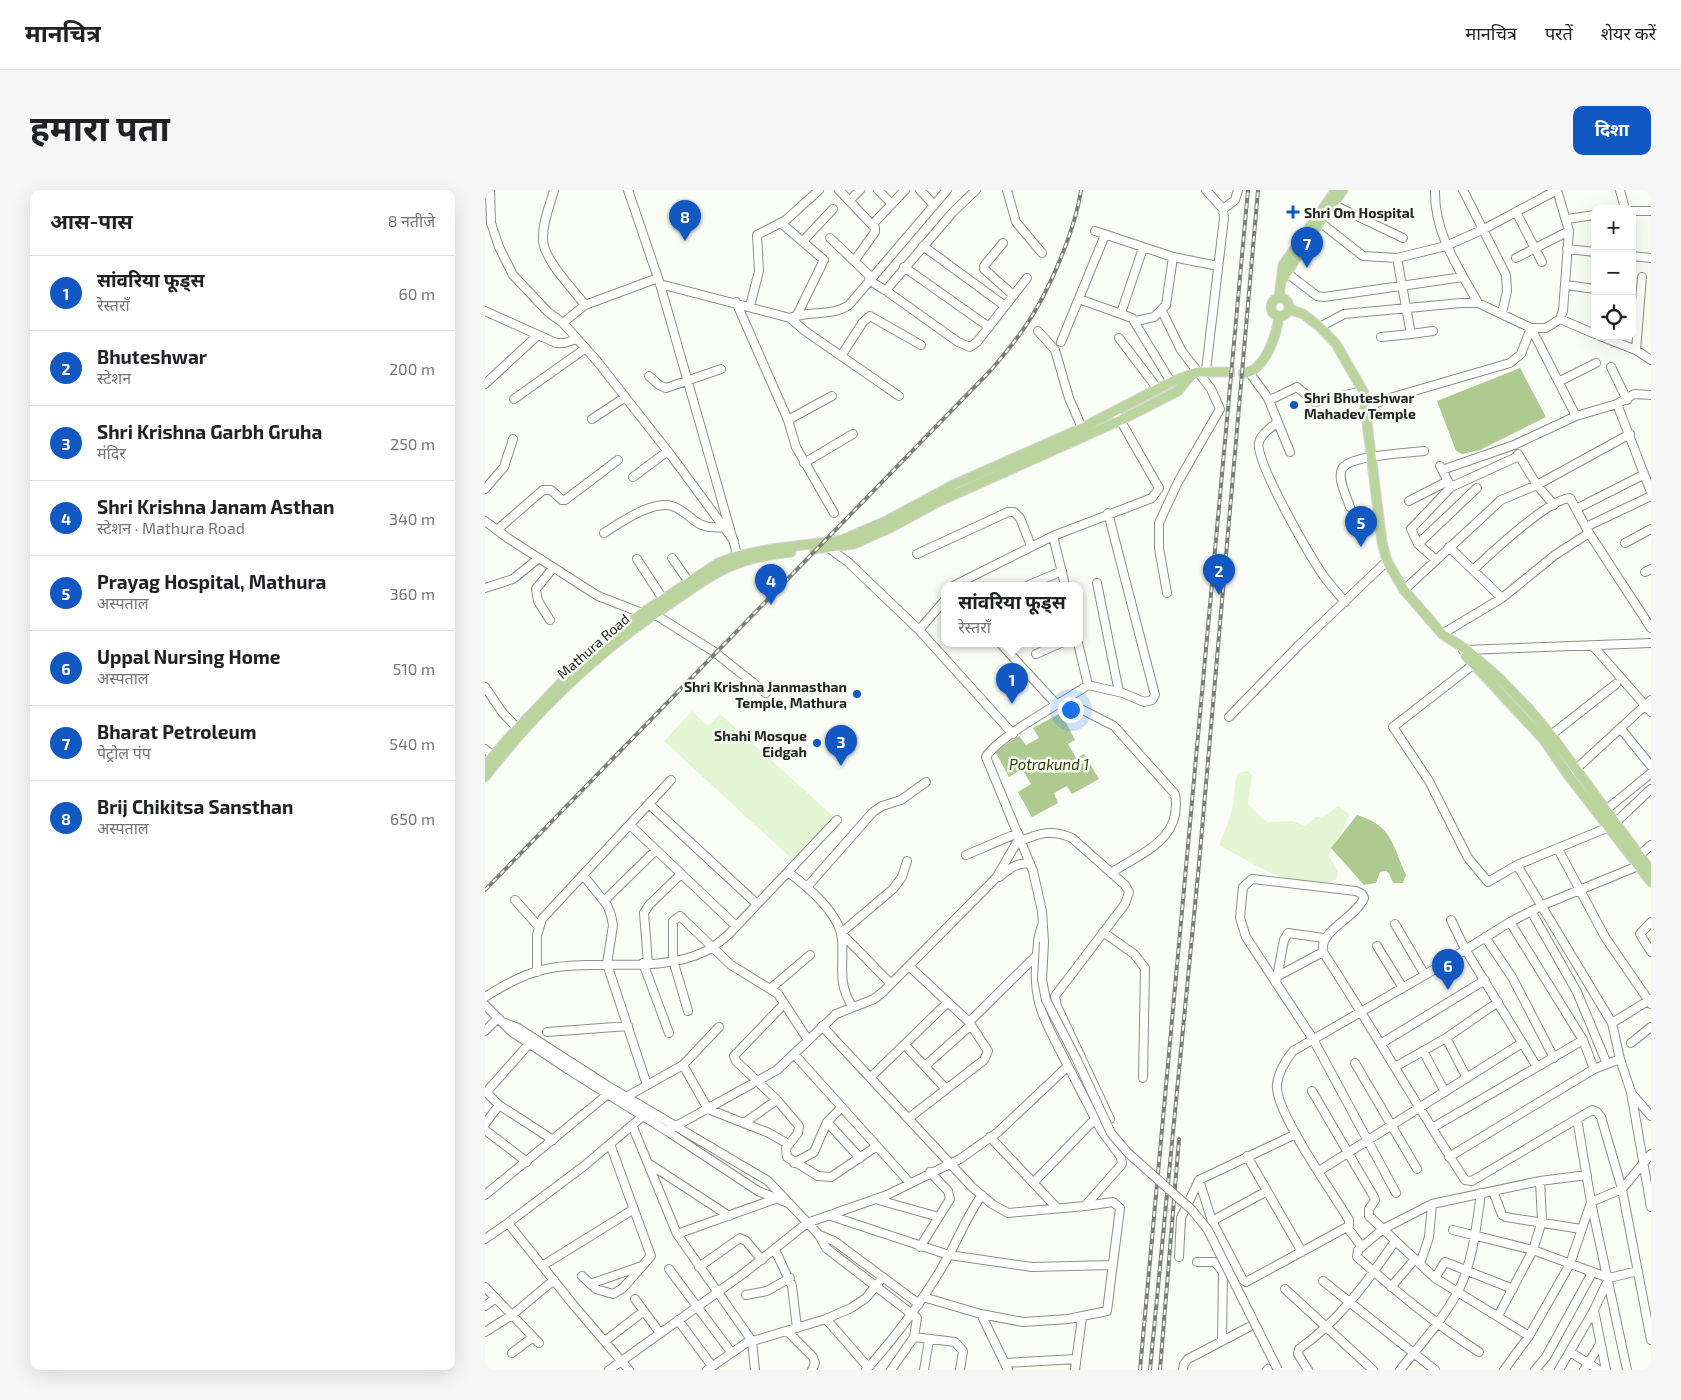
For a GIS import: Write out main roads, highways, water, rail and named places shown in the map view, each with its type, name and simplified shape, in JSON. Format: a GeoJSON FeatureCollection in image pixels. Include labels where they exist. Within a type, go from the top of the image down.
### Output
{"type":"FeatureCollection","features":[{"type":"Feature","properties":{"kind":"main road"},"geometry":{"type":"LineString","coordinates":[[1279,298],[1283,265],[1336,190]]}},
{"type":"Feature","properties":{"kind":"main road"},"geometry":{"type":"LineString","coordinates":[[1281,284],[1343,190]]}},
{"type":"Feature","properties":{"kind":"main road"},"geometry":{"type":"LineString","coordinates":[[1279,316],[1272,311],[1271,307],[1275,299],[1286,300],[1289,309]]}},
{"type":"Feature","properties":{"kind":"main road"},"geometry":{"type":"LineString","coordinates":[[1279,316],[1287,313],[1289,309]]}},
{"type":"Feature","properties":{"kind":"main road"},"geometry":{"type":"LineString","coordinates":[[1289,309],[1303,314],[1320,327],[1346,359],[1363,391],[1367,408],[1379,524],[1387,561],[1403,590],[1442,634],[1500,679],[1551,735],[1575,770],[1607,809],[1612,825]]}},
{"type":"Feature","properties":{"kind":"main road"},"geometry":{"type":"LineString","coordinates":[[1246,373],[1261,362],[1268,350],[1278,324],[1279,316]]}},
{"type":"Feature","properties":{"kind":"main road"},"geometry":{"type":"LineString","coordinates":[[648,612],[738,559],[771,549],[842,540],[886,521],[953,485],[1082,428],[1157,388],[1198,372],[1227,372]]}},
{"type":"Feature","properties":{"kind":"main road"},"geometry":{"type":"LineString","coordinates":[[485,765],[583,660],[663,599],[718,563],[830,549],[854,544],[938,502],[1121,420],[1178,391],[1198,372]]}},
{"type":"Feature","properties":{"kind":"main road"},"geometry":{"type":"LineString","coordinates":[[1464,650],[1474,664],[1544,740],[1568,775],[1612,825],[1651,882]]}},
{"type":"Feature","properties":{"kind":"main road"},"geometry":{"type":"LineString","coordinates":[[485,777],[519,730]]}},
{"type":"Feature","properties":{"kind":"main road"},"geometry":{"type":"LineString","coordinates":[[1638,861],[1651,871]]}},
{"type":"Feature","properties":{"kind":"water"},"geometry":{"type":"Polygon","coordinates":[[[1520,368],[1546,417],[1480,450],[1462,454],[1456,451],[1437,401],[1520,368]]]}},
{"type":"Feature","properties":{"kind":"water","name":"Potrakund 1"},"geometry":{"type":"Polygon","coordinates":[[[1061,713],[1075,740],[1068,744],[1076,758],[1084,754],[1099,779],[1072,794],[1067,786],[1054,793],[1058,803],[1032,817],[1018,792],[1031,784],[1022,769],[1009,777],[995,751],[1019,736],[1026,745],[1039,738],[1033,728],[1061,713]]]}},
{"type":"Feature","properties":{"kind":"water"},"geometry":{"type":"Polygon","coordinates":[[[1357,815],[1378,825],[1390,838],[1406,875],[1403,883],[1393,883],[1389,873],[1386,871],[1380,872],[1376,883],[1364,885],[1331,848],[1357,815]]]}},
{"type":"Feature","properties":{"kind":"tunnel"},"geometry":{"type":"LineString","coordinates":[[1226,372],[1243,373]]}},
{"type":"Feature","properties":{"kind":"railway"},"geometry":{"type":"LineString","coordinates":[[485,890],[991,370],[1022,331],[1041,300],[1059,263],[1073,225],[1081,190]]}},
{"type":"Feature","properties":{"kind":"railway"},"geometry":{"type":"LineString","coordinates":[[1140,1370],[1248,190]]}},
{"type":"Feature","properties":{"kind":"railway"},"geometry":{"type":"LineString","coordinates":[[1150,1370],[1199,864],[1258,190]]}},
{"type":"Feature","properties":{"kind":"railway"},"geometry":{"type":"LineString","coordinates":[[1160,1370],[1179,1139]]}},
{"type":"Feature","properties":{"kind":"place","name":"Shri Om Hospital"},"geometry":{"type":"Point","coordinates":[1293,212]}},
{"type":"Feature","properties":{"kind":"place","name":"Brij Chikitsa Sansthan"},"geometry":{"type":"Point","coordinates":[685,241]}},
{"type":"Feature","properties":{"kind":"place","name":"Bharat Petroleum"},"geometry":{"type":"Point","coordinates":[1307,268]}},
{"type":"Feature","properties":{"kind":"place","name":"Shri Bhuteshwar Mahadev Temple"},"geometry":{"type":"Point","coordinates":[1294,405]}},
{"type":"Feature","properties":{"kind":"place","name":"Prayag Hospital, Mathura"},"geometry":{"type":"Point","coordinates":[1361,547]}},
{"type":"Feature","properties":{"kind":"place","name":"Bhuteshwar"},"geometry":{"type":"Point","coordinates":[1219,595]}},
{"type":"Feature","properties":{"kind":"place","name":"Shri Krishna Janam Asthan"},"geometry":{"type":"Point","coordinates":[771,605]}},
{"type":"Feature","properties":{"kind":"place","name":"Shri Krishna Janmasthan Temple, Mathura"},"geometry":{"type":"Point","coordinates":[857,694]}},
{"type":"Feature","properties":{"kind":"place","name":"सांवरिया फूड्स"},"geometry":{"type":"Point","coordinates":[1012,704]}},
{"type":"Feature","properties":{"kind":"place","name":"Shahi Mosque Eidgah"},"geometry":{"type":"Point","coordinates":[817,743]}},
{"type":"Feature","properties":{"kind":"place","name":"Shri Krishna Garbh Gruha"},"geometry":{"type":"Point","coordinates":[841,766]}},
{"type":"Feature","properties":{"kind":"place","name":"Uppal Nursing Home"},"geometry":{"type":"Point","coordinates":[1448,990]}}]}
